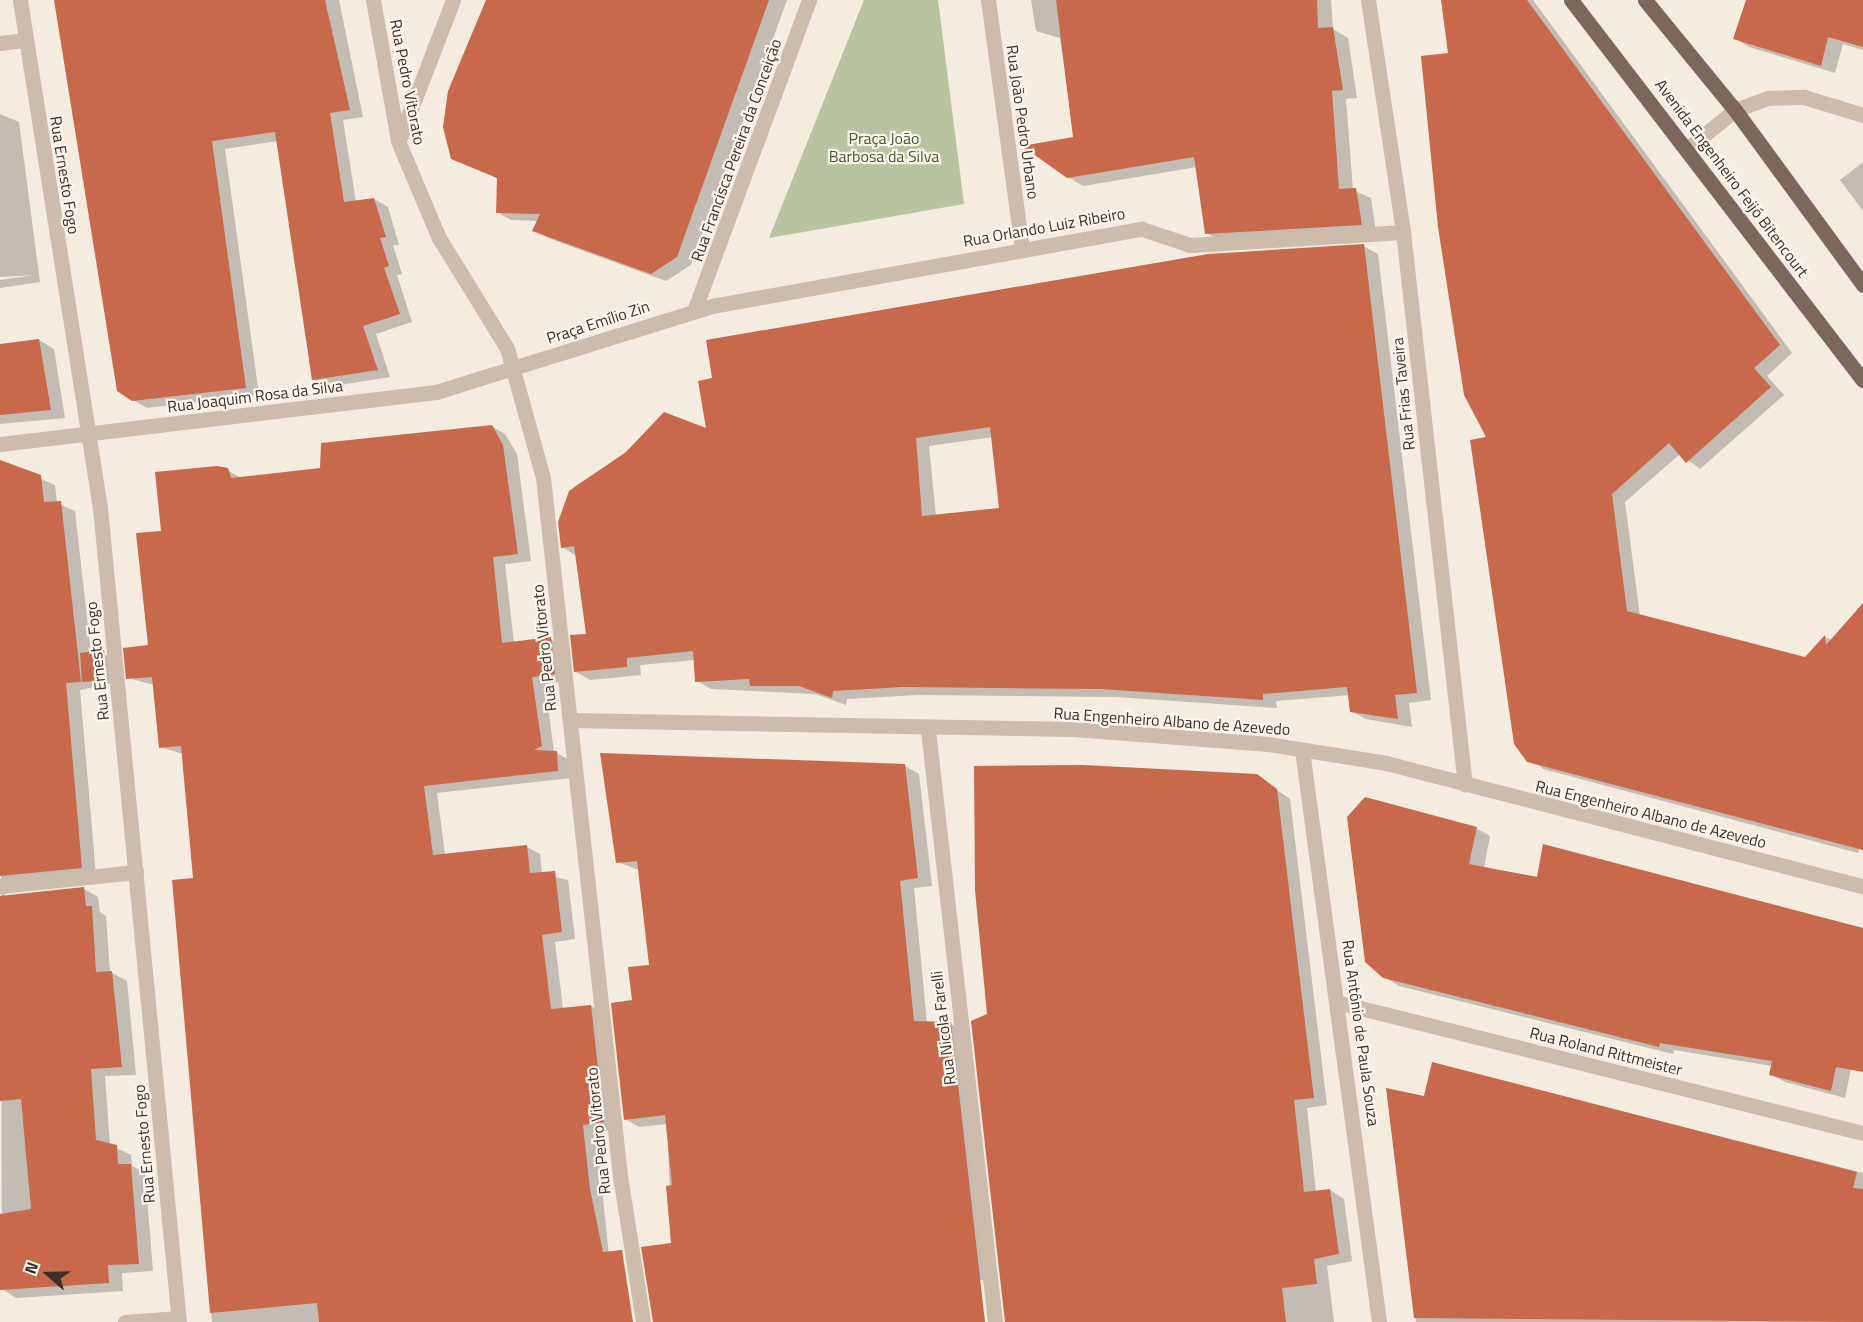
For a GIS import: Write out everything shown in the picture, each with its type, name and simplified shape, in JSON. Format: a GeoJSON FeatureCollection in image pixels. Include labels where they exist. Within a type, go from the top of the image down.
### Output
{"type":"FeatureCollection","features":[{"type":"Feature","properties":{"kind":"main road","name":"Avenida Engenheiro Feijó Bitencourt"},"geometry":{"type":"LineString","coordinates":[[1571,0],[1688,148],[1863,380]]}},
{"type":"Feature","properties":{"kind":"main road"},"geometry":{"type":"LineString","coordinates":[[1645,0],[1735,110],[1863,285]]}},
{"type":"Feature","properties":{"kind":"street","name":"Rua Ernesto Fogo"},"geometry":{"type":"LineString","coordinates":[[20,0],[100,508],[178,1320]]}},
{"type":"Feature","properties":{"kind":"street","name":"Rua Pedro Vitorato"},"geometry":{"type":"LineString","coordinates":[[374,0],[398,141],[439,238],[507,348],[543,478],[620,1176],[643,1322]]}},
{"type":"Feature","properties":{"kind":"street"},"geometry":{"type":"LineString","coordinates":[[398,141],[453,0]]}},
{"type":"Feature","properties":{"kind":"street","name":"Rua Francisca Pereira da Conceição"},"geometry":{"type":"LineString","coordinates":[[694,311],[809,0]]}},
{"type":"Feature","properties":{"kind":"street","name":"Rua João Pedro Urbano"},"geometry":{"type":"LineString","coordinates":[[988,0],[1022,249]]}},
{"type":"Feature","properties":{"kind":"street","name":"Rua Frias Taveira"},"geometry":{"type":"LineString","coordinates":[[1368,0],[1403,232],[1465,785]]}},
{"type":"Feature","properties":{"kind":"street"},"geometry":{"type":"LineString","coordinates":[[0,43],[26,40]]}},
{"type":"Feature","properties":{"kind":"street"},"geometry":{"type":"LineString","coordinates":[[1688,148],[1735,110],[1768,98],[1804,97],[1863,115]]}},
{"type":"Feature","properties":{"kind":"street","name":"Rua Orlando Luiz Ribeiro"},"geometry":{"type":"LineString","coordinates":[[694,311],[1022,249],[1142,229],[1190,244],[1403,232]]}},
{"type":"Feature","properties":{"kind":"street","name":"Praça Emílio Zin"},"geometry":{"type":"LineString","coordinates":[[512,368],[694,311]]}},
{"type":"Feature","properties":{"kind":"street","name":"Rua Joaquim Rosa da Silva"},"geometry":{"type":"LineString","coordinates":[[0,444],[436,392],[512,368]]}},
{"type":"Feature","properties":{"kind":"street","name":"Rua Engenheiro Albano de Azevedo"},"geometry":{"type":"LineString","coordinates":[[570,720],[927,730],[1074,729],[1302,750],[1386,764],[1863,886]]}},
{"type":"Feature","properties":{"kind":"street","name":"Rua Nicola Farelli"},"geometry":{"type":"LineString","coordinates":[[927,730],[995,1322]]}},
{"type":"Feature","properties":{"kind":"street","name":"Rua Antônio de Paula Souza"},"geometry":{"type":"LineString","coordinates":[[1302,750],[1340,1003],[1379,1322]]}},
{"type":"Feature","properties":{"kind":"street"},"geometry":{"type":"LineString","coordinates":[[0,886],[136,872]]}},
{"type":"Feature","properties":{"kind":"street","name":"Rua Roland Rittmeister"},"geometry":{"type":"LineString","coordinates":[[1340,1003],[1863,1133]]}},
{"type":"Feature","properties":{"kind":"street"},"geometry":{"type":"LineString","coordinates":[[124,1322],[178,1320]]}},
{"type":"Feature","properties":{"kind":"green space","name":"Praça João Barbosa da Silva"},"geometry":{"type":"Polygon","coordinates":[[[864,0],[938,0],[964,204],[769,238],[864,0]]]}},
{"type":"Feature","properties":{"kind":"building"},"geometry":{"type":"Polygon","coordinates":[[[54,0],[325,0],[350,110],[330,113],[344,202],[374,198],[386,237],[380,238],[389,266],[384,268],[400,314],[363,326],[378,370],[312,380],[275,132],[212,141],[246,388],[132,401],[117,391],[54,0]]]}},
{"type":"Feature","properties":{"kind":"building"},"geometry":{"type":"Polygon","coordinates":[[[486,0],[769,0],[677,257],[651,274],[532,231],[540,214],[496,213],[497,178],[451,159],[443,127],[448,91],[486,0]]]}},
{"type":"Feature","properties":{"kind":"building"},"geometry":{"type":"Polygon","coordinates":[[[1056,0],[1317,0],[1318,28],[1333,27],[1343,90],[1332,91],[1339,189],[1356,188],[1362,225],[1205,234],[1194,157],[1067,178],[1022,146],[1073,137],[1056,0]]]}},
{"type":"Feature","properties":{"kind":"building"},"geometry":{"type":"Polygon","coordinates":[[[1441,0],[1527,0],[1780,345],[1754,368],[1771,387],[1686,463],[1669,443],[1612,494],[1627,611],[1805,657],[1825,635],[1826,645],[1863,603],[1863,850],[1527,762],[1514,744],[1470,440],[1486,437],[1464,395],[1438,227],[1421,56],[1448,53],[1441,0]]]}},
{"type":"Feature","properties":{"kind":"building"},"geometry":{"type":"Polygon","coordinates":[[[1746,0],[1863,0],[1863,47],[1828,37],[1821,66],[1733,39],[1746,0]]]}},
{"type":"Feature","properties":{"kind":"building"},"geometry":{"type":"Polygon","coordinates":[[[1364,244],[1417,693],[1395,695],[1398,719],[1350,712],[1347,687],[1263,694],[1263,700],[1100,689],[903,687],[833,691],[832,698],[799,686],[750,686],[749,679],[695,682],[693,651],[627,658],[627,667],[574,672],[570,635],[586,634],[574,546],[561,548],[558,522],[569,491],[626,452],[664,412],[706,428],[698,381],[712,378],[706,340],[1208,254],[1364,244]],[[990,427],[916,438],[922,516],[999,508],[990,427]]]}},
{"type":"Feature","properties":{"kind":"building"},"geometry":{"type":"Polygon","coordinates":[[[39,339],[51,410],[0,415],[0,344],[39,339]]]}},
{"type":"Feature","properties":{"kind":"building"},"geometry":{"type":"Polygon","coordinates":[[[492,425],[503,445],[518,554],[493,557],[502,643],[551,637],[555,674],[532,677],[542,746],[534,750],[557,751],[558,771],[424,786],[433,855],[527,845],[530,873],[555,871],[562,932],[542,935],[551,1009],[591,1005],[604,1122],[583,1125],[590,1189],[603,1252],[622,1250],[633,1322],[319,1322],[317,1303],[210,1313],[172,880],[193,878],[181,746],[159,748],[152,677],[126,679],[123,648],[148,645],[136,533],[161,531],[155,472],[217,466],[228,468],[231,478],[320,468],[321,443],[492,425]]]}},
{"type":"Feature","properties":{"kind":"building"},"geometry":{"type":"Polygon","coordinates":[[[0,460],[41,475],[44,502],[61,501],[81,682],[66,683],[82,868],[0,876],[0,460]]]}},
{"type":"Feature","properties":{"kind":"building"},"geometry":{"type":"Polygon","coordinates":[[[104,650],[107,680],[82,682],[80,653],[104,650]]]}},
{"type":"Feature","properties":{"kind":"building"},"geometry":{"type":"Polygon","coordinates":[[[600,753],[905,764],[918,878],[900,881],[914,1021],[951,1022],[985,1322],[653,1322],[641,1247],[671,1243],[666,1186],[672,1185],[665,1115],[624,1120],[611,1003],[632,1000],[628,967],[649,965],[637,861],[616,863],[600,753]]]}},
{"type":"Feature","properties":{"kind":"building"},"geometry":{"type":"Polygon","coordinates":[[[1083,765],[1257,774],[1277,789],[1314,1098],[1294,1100],[1304,1192],[1330,1189],[1339,1254],[1314,1259],[1317,1284],[1282,1288],[1286,1322],[1005,1322],[971,1021],[987,1014],[975,890],[974,766],[1083,765]]]}},
{"type":"Feature","properties":{"kind":"building"},"geometry":{"type":"Polygon","coordinates":[[[1365,797],[1477,827],[1469,864],[1537,877],[1543,844],[1863,928],[1863,1072],[1836,1067],[1831,1091],[1769,1075],[1772,1061],[1660,1043],[1659,1047],[1383,978],[1365,962],[1347,817],[1365,797]]]}},
{"type":"Feature","properties":{"kind":"building"},"geometry":{"type":"Polygon","coordinates":[[[84,887],[86,906],[92,906],[96,972],[112,971],[122,1067],[91,1069],[96,1140],[117,1145],[118,1164],[131,1164],[139,1264],[108,1265],[109,1283],[0,1290],[0,1214],[31,1209],[21,1099],[0,1101],[0,896],[84,887]]]}},
{"type":"Feature","properties":{"kind":"building"},"geometry":{"type":"Polygon","coordinates":[[[1432,1062],[1857,1172],[1853,1188],[1863,1189],[1863,1322],[1414,1318],[1386,1088],[1424,1096],[1432,1062]]]}}]}
